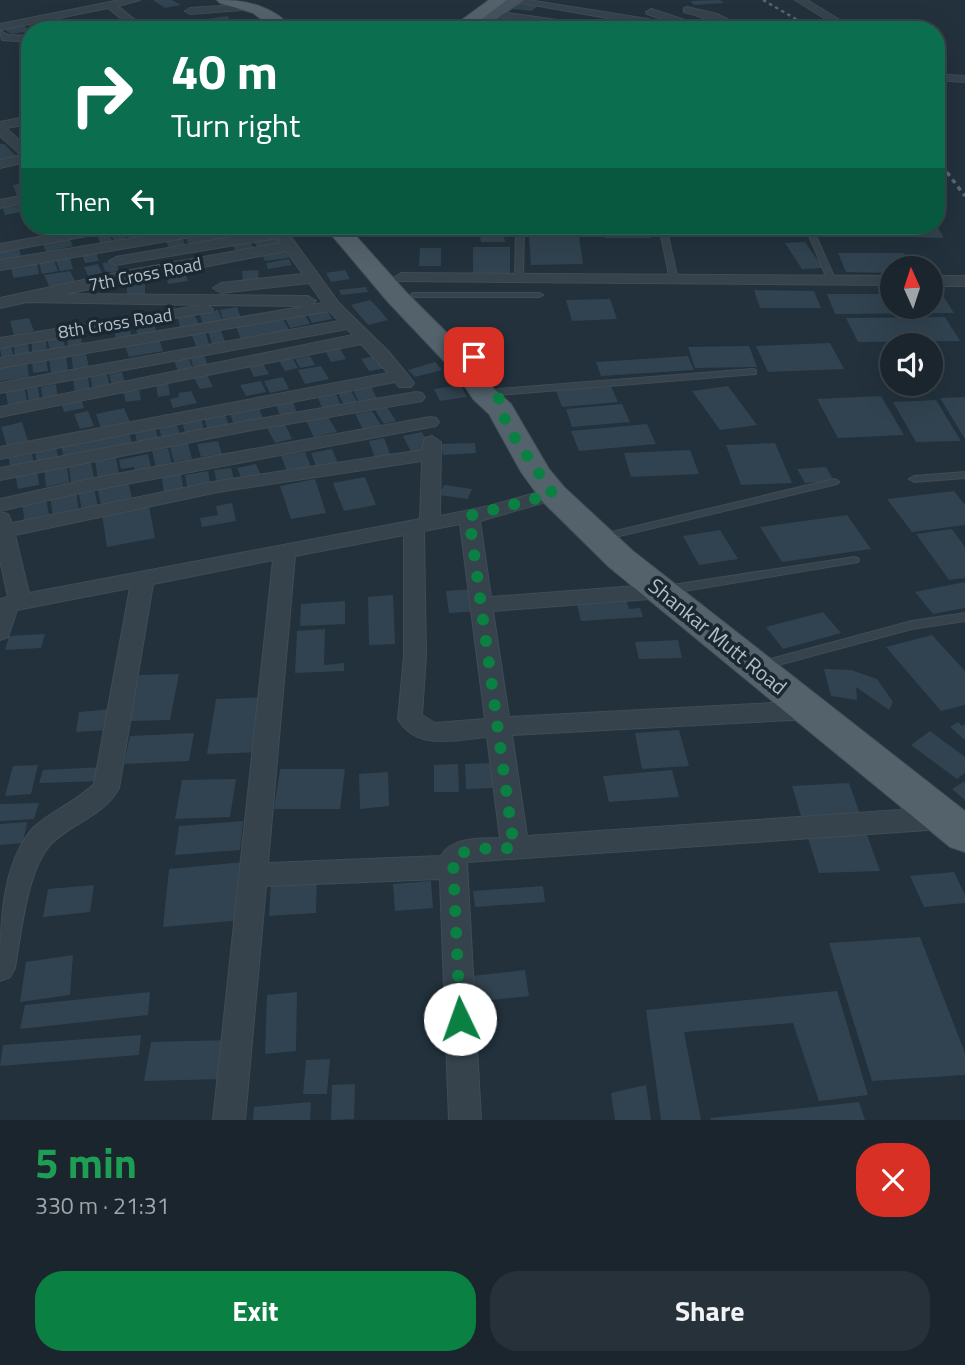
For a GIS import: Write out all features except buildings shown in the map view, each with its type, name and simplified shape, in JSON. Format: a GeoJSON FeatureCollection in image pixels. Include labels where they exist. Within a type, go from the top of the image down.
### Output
{"type":"FeatureCollection","features":[{"type":"Feature","properties":{"kind":"main road"},"geometry":{"type":"LineString","coordinates":[[225,0],[269,8],[285,21]]}},
{"type":"Feature","properties":{"kind":"main road"},"geometry":{"type":"LineString","coordinates":[[463,21],[494,5],[517,0]]}},
{"type":"Feature","properties":{"kind":"main road"},"geometry":{"type":"LineString","coordinates":[[248,3],[273,21]]}},
{"type":"Feature","properties":{"kind":"main road"},"geometry":{"type":"LineString","coordinates":[[470,21],[494,5]]}},
{"type":"Feature","properties":{"kind":"main road"},"geometry":{"type":"LineString","coordinates":[[479,21],[494,5]]}},
{"type":"Feature","properties":{"kind":"main road","name":"Shankar Mutt Road"},"geometry":{"type":"LineString","coordinates":[[343,235],[397,297],[449,348],[483,393],[499,401]]}},
{"type":"Feature","properties":{"kind":"main road","name":"Shankar Mutt Road"},"geometry":{"type":"LineString","coordinates":[[358,235],[464,345],[499,401],[536,472],[553,494],[597,538],[954,827]]}},
{"type":"Feature","properties":{"kind":"street"},"geometry":{"type":"LineString","coordinates":[[30,21],[135,0]]}},
{"type":"Feature","properties":{"kind":"street"},"geometry":{"type":"LineString","coordinates":[[184,0],[198,21]]}},
{"type":"Feature","properties":{"kind":"street"},"geometry":{"type":"LineString","coordinates":[[517,0],[642,21]]}},
{"type":"Feature","properties":{"kind":"street"},"geometry":{"type":"LineString","coordinates":[[569,8],[580,0],[664,15],[681,21]]}},
{"type":"Feature","properties":{"kind":"street"},"geometry":{"type":"LineString","coordinates":[[800,0],[836,21]]}},
{"type":"Feature","properties":{"kind":"street"},"geometry":{"type":"LineString","coordinates":[[190,11],[248,3]]}},
{"type":"Feature","properties":{"kind":"street"},"geometry":{"type":"LineString","coordinates":[[110,5],[130,21]]}},
{"type":"Feature","properties":{"kind":"street"},"geometry":{"type":"LineString","coordinates":[[494,5],[547,21]]}},
{"type":"Feature","properties":{"kind":"street"},"geometry":{"type":"LineString","coordinates":[[679,8],[724,21]]}},
{"type":"Feature","properties":{"kind":"street"},"geometry":{"type":"LineString","coordinates":[[0,27],[21,23]]}},
{"type":"Feature","properties":{"kind":"street"},"geometry":{"type":"LineString","coordinates":[[0,34],[6,38],[21,38]]}},
{"type":"Feature","properties":{"kind":"street"},"geometry":{"type":"LineString","coordinates":[[945,78],[965,79]]}},
{"type":"Feature","properties":{"kind":"street"},"geometry":{"type":"LineString","coordinates":[[0,128],[21,123]]}},
{"type":"Feature","properties":{"kind":"street"},"geometry":{"type":"LineString","coordinates":[[0,128],[21,148]]}},
{"type":"Feature","properties":{"kind":"street"},"geometry":{"type":"LineString","coordinates":[[0,164],[21,159]]}},
{"type":"Feature","properties":{"kind":"street"},"geometry":{"type":"LineString","coordinates":[[0,204],[21,200]]}},
{"type":"Feature","properties":{"kind":"street"},"geometry":{"type":"LineString","coordinates":[[0,217],[21,214]]}},
{"type":"Feature","properties":{"kind":"street"},"geometry":{"type":"LineString","coordinates":[[0,234],[21,230]]}},
{"type":"Feature","properties":{"kind":"street"},"geometry":{"type":"LineString","coordinates":[[0,248],[71,235]]}},
{"type":"Feature","properties":{"kind":"street"},"geometry":{"type":"LineString","coordinates":[[0,265],[178,235]]}},
{"type":"Feature","properties":{"kind":"street"},"geometry":{"type":"LineString","coordinates":[[117,261],[281,235],[331,304],[365,338],[416,397],[430,422],[433,454],[422,524],[410,719],[431,733],[811,710]]}},
{"type":"Feature","properties":{"kind":"street","name":"7th Cross Road"},"geometry":{"type":"LineString","coordinates":[[0,303],[120,277],[281,235]]}},
{"type":"Feature","properties":{"kind":"street"},"geometry":{"type":"LineString","coordinates":[[202,290],[311,278]]}},
{"type":"Feature","properties":{"kind":"street"},"geometry":{"type":"LineString","coordinates":[[408,286],[519,279],[880,281]]}},
{"type":"Feature","properties":{"kind":"street"},"geometry":{"type":"LineString","coordinates":[[943,281],[965,281]]}},
{"type":"Feature","properties":{"kind":"street"},"geometry":{"type":"LineString","coordinates":[[30,298],[331,304]]}},
{"type":"Feature","properties":{"kind":"street"},"geometry":{"type":"LineString","coordinates":[[0,363],[331,304]]}},
{"type":"Feature","properties":{"kind":"street","name":"8th Cross Road"},"geometry":{"type":"LineString","coordinates":[[0,343],[231,305]]}},
{"type":"Feature","properties":{"kind":"street"},"geometry":{"type":"LineString","coordinates":[[0,388],[350,324]]}},
{"type":"Feature","properties":{"kind":"street"},"geometry":{"type":"LineString","coordinates":[[0,412],[365,338]]}},
{"type":"Feature","properties":{"kind":"street"},"geometry":{"type":"LineString","coordinates":[[0,453],[399,376]]}},
{"type":"Feature","properties":{"kind":"street"},"geometry":{"type":"LineString","coordinates":[[0,474],[416,397]]}},
{"type":"Feature","properties":{"kind":"street"},"geometry":{"type":"LineString","coordinates":[[0,505],[89,485],[430,422]]}},
{"type":"Feature","properties":{"kind":"street"},"geometry":{"type":"LineString","coordinates":[[0,632],[9,604],[3,536],[86,512],[374,461],[433,454]]}},
{"type":"Feature","properties":{"kind":"street"},"geometry":{"type":"LineString","coordinates":[[9,604],[469,516],[553,494]]}},
{"type":"Feature","properties":{"kind":"street"},"geometry":{"type":"LineString","coordinates":[[469,516],[514,848]]}},
{"type":"Feature","properties":{"kind":"street"},"geometry":{"type":"LineString","coordinates":[[229,1120],[285,550]]}},
{"type":"Feature","properties":{"kind":"street"},"geometry":{"type":"LineString","coordinates":[[0,968],[18,888],[32,850],[40,838],[97,799],[107,788],[143,578]]}},
{"type":"Feature","properties":{"kind":"street"},"geometry":{"type":"LineString","coordinates":[[482,606],[663,591]]}},
{"type":"Feature","properties":{"kind":"street"},"geometry":{"type":"LineString","coordinates":[[465,1120],[453,867],[457,854],[514,848],[954,827]]}},
{"type":"Feature","properties":{"kind":"street"},"geometry":{"type":"LineString","coordinates":[[253,875],[453,867]]}},
{"type":"Feature","properties":{"kind":"lane"},"geometry":{"type":"LineString","coordinates":[[519,279],[520,235]]}},
{"type":"Feature","properties":{"kind":"lane"},"geometry":{"type":"LineString","coordinates":[[664,235],[674,280]]}},
{"type":"Feature","properties":{"kind":"lane"},"geometry":{"type":"LineString","coordinates":[[812,235],[832,281]]}},
{"type":"Feature","properties":{"kind":"lane"},"geometry":{"type":"LineString","coordinates":[[408,286],[539,295]]}},
{"type":"Feature","properties":{"kind":"lane"},"geometry":{"type":"LineString","coordinates":[[499,401],[753,372]]}},
{"type":"Feature","properties":{"kind":"lane"},"geometry":{"type":"LineString","coordinates":[[914,479],[965,475]]}},
{"type":"Feature","properties":{"kind":"lane"},"geometry":{"type":"LineString","coordinates":[[597,538],[834,482]]}},
{"type":"Feature","properties":{"kind":"lane"},"geometry":{"type":"LineString","coordinates":[[663,591],[854,560]]}},
{"type":"Feature","properties":{"kind":"lane"},"geometry":{"type":"LineString","coordinates":[[757,667],[912,625],[965,617]]}},
{"type":"Feature","properties":{"kind":"railway"},"geometry":{"type":"LineString","coordinates":[[763,0],[799,21]]}},
{"type":"Feature","properties":{"kind":"railway"},"geometry":{"type":"LineString","coordinates":[[945,170],[965,196]]}},
{"type":"Feature","properties":{"kind":"route"},"geometry":{"type":"LineString","coordinates":[[460,1019],[453,860],[457,854],[467,851],[514,848],[469,516],[553,494],[515,438],[500,410],[498,392],[474,357]]}}]}
